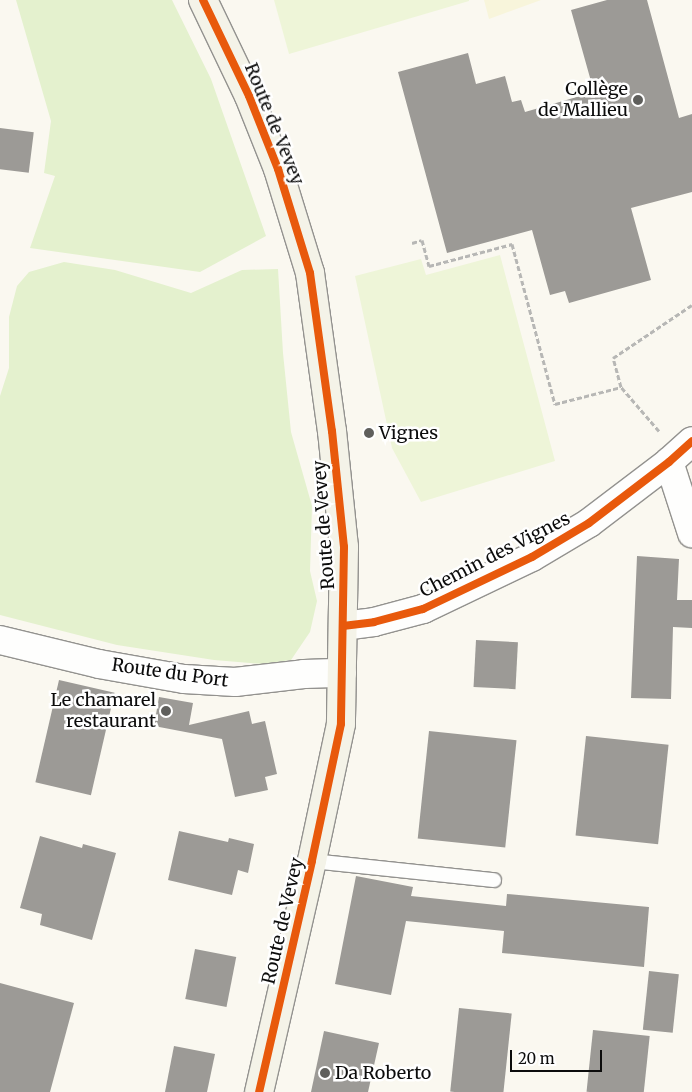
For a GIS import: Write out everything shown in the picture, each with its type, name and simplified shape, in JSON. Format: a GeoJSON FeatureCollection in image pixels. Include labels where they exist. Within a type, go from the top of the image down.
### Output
{"type":"FeatureCollection","features":[{"type":"Feature","properties":{"kind":"main road","name":"Route de Vevey"},"geometry":{"type":"LineString","coordinates":[[203,0],[249,96],[274,160],[310,274],[332,431],[344,547],[341,724],[259,1092]]}},
{"type":"Feature","properties":{"kind":"street","name":"Chemin des Vignes"},"geometry":{"type":"LineString","coordinates":[[343,626],[374,622],[423,609],[532,557],[589,524],[669,462],[692,441]]}},
{"type":"Feature","properties":{"kind":"street"},"geometry":{"type":"LineString","coordinates":[[669,462],[692,533]]}},
{"type":"Feature","properties":{"kind":"street","name":"Route du Port"},"geometry":{"type":"LineString","coordinates":[[0,640],[100,664],[184,679],[235,682],[304,674],[342,673]]}},
{"type":"Feature","properties":{"kind":"lane"},"geometry":{"type":"LineString","coordinates":[[312,861],[494,880]]}},
{"type":"Feature","properties":{"kind":"path"},"geometry":{"type":"LineString","coordinates":[[412,243],[422,240],[429,266],[512,244],[555,404],[620,387]]}},
{"type":"Feature","properties":{"kind":"path"},"geometry":{"type":"LineString","coordinates":[[660,432],[620,387],[613,358],[692,305]]}},
{"type":"Feature","properties":{"kind":"shaded area"},"geometry":{"type":"Polygon","coordinates":[[[484,0],[541,0],[489,19],[484,0]]]}},
{"type":"Feature","properties":{"kind":"green space"},"geometry":{"type":"Polygon","coordinates":[[[16,0],[172,0],[211,79],[266,236],[200,272],[30,248],[55,176],[44,173],[51,121],[16,0]]]}},
{"type":"Feature","properties":{"kind":"green space"},"geometry":{"type":"Polygon","coordinates":[[[274,0],[469,0],[469,1],[289,54],[274,0]]]}},
{"type":"Feature","properties":{"kind":"green space"},"geometry":{"type":"Polygon","coordinates":[[[500,255],[555,461],[421,502],[392,448],[355,276],[421,259],[426,275],[500,255]]]}},
{"type":"Feature","properties":{"kind":"green space"},"geometry":{"type":"Polygon","coordinates":[[[64,262],[115,270],[191,293],[242,270],[278,269],[283,353],[291,432],[312,506],[310,571],[317,601],[310,632],[291,660],[262,664],[214,660],[117,645],[0,615],[0,396],[9,368],[9,317],[17,286],[29,272],[64,262]]]}},
{"type":"Feature","properties":{"kind":"building","name":"Collège de Mallieu"},"geometry":{"type":"Polygon","coordinates":[[[607,0],[647,0],[679,118],[692,114],[692,192],[631,208],[651,280],[569,303],[565,291],[550,295],[532,230],[447,253],[398,72],[468,53],[476,84],[505,76],[512,102],[521,100],[525,112],[594,92],[571,10],[607,0]]]}},
{"type":"Feature","properties":{"kind":"building"},"geometry":{"type":"Polygon","coordinates":[[[0,128],[34,132],[29,173],[0,169],[0,128]]]}},
{"type":"Feature","properties":{"kind":"building"},"geometry":{"type":"Polygon","coordinates":[[[637,556],[679,559],[677,600],[692,600],[692,628],[673,627],[671,699],[631,698],[637,556]]]}},
{"type":"Feature","properties":{"kind":"building"},"geometry":{"type":"Polygon","coordinates":[[[476,640],[518,642],[515,689],[474,687],[476,640]]]}},
{"type":"Feature","properties":{"kind":"building"},"geometry":{"type":"Polygon","coordinates":[[[59,680],[115,693],[91,795],[35,782],[59,680]]]}},
{"type":"Feature","properties":{"kind":"building"},"geometry":{"type":"Polygon","coordinates":[[[159,697],[193,703],[189,725],[249,711],[252,724],[265,721],[277,774],[265,777],[268,790],[235,797],[222,739],[154,726],[159,697]]]}},
{"type":"Feature","properties":{"kind":"building"},"geometry":{"type":"Polygon","coordinates":[[[429,731],[517,740],[505,848],[418,838],[429,731]]]}},
{"type":"Feature","properties":{"kind":"building"},"geometry":{"type":"Polygon","coordinates":[[[586,736],[669,745],[658,844],[576,835],[586,736]]]}},
{"type":"Feature","properties":{"kind":"building"},"geometry":{"type":"Polygon","coordinates":[[[179,831],[228,842],[229,838],[254,844],[248,873],[238,870],[232,895],[168,880],[179,831]]]}},
{"type":"Feature","properties":{"kind":"building"},"geometry":{"type":"Polygon","coordinates":[[[40,836],[82,848],[83,844],[116,853],[92,940],[40,925],[42,914],[20,908],[40,836]]]}},
{"type":"Feature","properties":{"kind":"building"},"geometry":{"type":"Polygon","coordinates":[[[356,876],[413,887],[411,896],[506,906],[507,894],[649,907],[644,967],[502,953],[504,931],[406,921],[391,995],[335,984],[356,876]]]}},
{"type":"Feature","properties":{"kind":"building"},"geometry":{"type":"Polygon","coordinates":[[[195,949],[236,957],[226,1007],[185,999],[195,949]]]}},
{"type":"Feature","properties":{"kind":"building"},"geometry":{"type":"Polygon","coordinates":[[[649,971],[679,974],[673,1033],[643,1030],[649,971]]]}},
{"type":"Feature","properties":{"kind":"building"},"geometry":{"type":"Polygon","coordinates":[[[0,983],[74,1003],[50,1092],[0,1092],[0,983]]]}},
{"type":"Feature","properties":{"kind":"building"},"geometry":{"type":"Polygon","coordinates":[[[459,1008],[512,1014],[503,1092],[450,1092],[459,1008]]]}},
{"type":"Feature","properties":{"kind":"building"},"geometry":{"type":"Polygon","coordinates":[[[593,1030],[650,1036],[644,1092],[587,1092],[593,1030]]]}},
{"type":"Feature","properties":{"kind":"building"},"geometry":{"type":"Polygon","coordinates":[[[324,1031],[379,1043],[368,1092],[311,1092],[324,1031]]]}},
{"type":"Feature","properties":{"kind":"building"},"geometry":{"type":"Polygon","coordinates":[[[174,1046],[215,1054],[207,1092],[165,1092],[174,1046]]]}},
{"type":"Feature","properties":{"kind":"cycle path"},"geometry":{"type":"LineString","coordinates":[[203,0],[249,96],[278,169],[310,273],[332,431],[344,547],[341,724],[259,1092]]}},
{"type":"Feature","properties":{"kind":"cycle path"},"geometry":{"type":"LineString","coordinates":[[343,626],[374,622],[423,609],[532,557],[589,523],[669,462],[692,441]]}},
{"type":"Feature","properties":{"kind":"place","name":"Collège de Mallieu"},"geometry":{"type":"Point","coordinates":[638,100]}},
{"type":"Feature","properties":{"kind":"place","name":"Vignes"},"geometry":{"type":"Point","coordinates":[369,433]}},
{"type":"Feature","properties":{"kind":"place","name":"Le chamarel restaurant"},"geometry":{"type":"Point","coordinates":[166,711]}},
{"type":"Feature","properties":{"kind":"place","name":"Da Roberto"},"geometry":{"type":"Point","coordinates":[325,1073]}}]}
